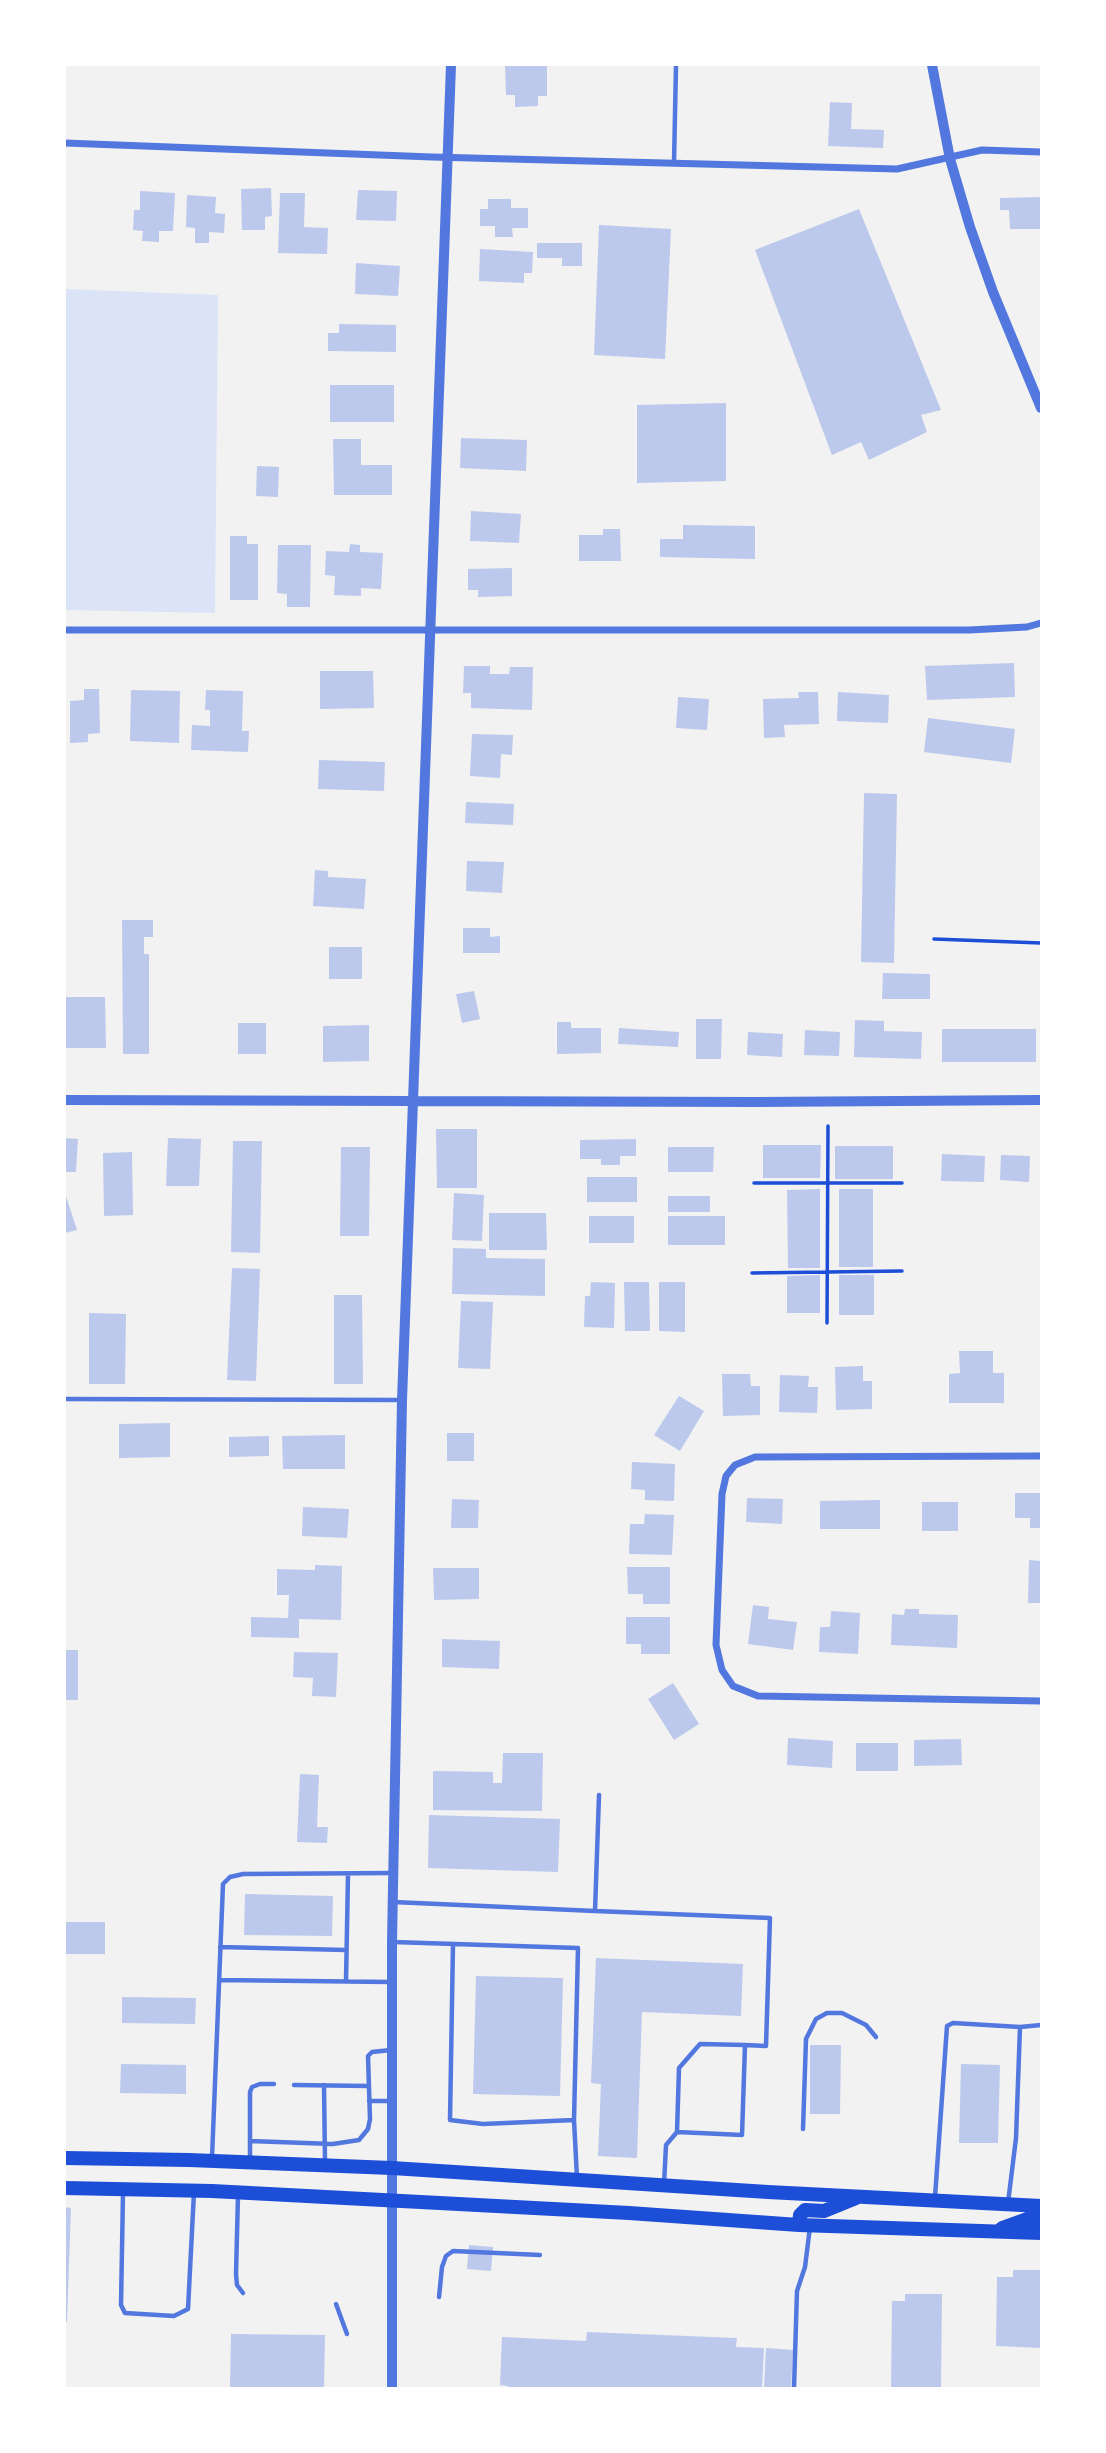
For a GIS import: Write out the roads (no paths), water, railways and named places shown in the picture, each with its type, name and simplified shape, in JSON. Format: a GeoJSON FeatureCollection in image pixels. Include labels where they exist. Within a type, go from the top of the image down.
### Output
{"type":"FeatureCollection","features":[{"type":"Feature","properties":{"kind":"main road"},"geometry":{"type":"LineString","coordinates":[[65,2158],[392,2168],[1041,2206]]}},
{"type":"Feature","properties":{"kind":"main road"},"geometry":{"type":"LineString","coordinates":[[65,2188],[238,2192],[805,2225],[1041,2234]]}},
{"type":"Feature","properties":{"kind":"main road"},"geometry":{"type":"LineString","coordinates":[[805,2225],[800,2215],[805,2210],[824,2211],[860,2196]]}},
{"type":"Feature","properties":{"kind":"main road"},"geometry":{"type":"LineString","coordinates":[[994,2231],[1027,2219],[1041,2219]]}},
{"type":"Feature","properties":{"kind":"street"},"geometry":{"type":"LineString","coordinates":[[392,2388],[391,1942],[402,1400],[451,65]]}},
{"type":"Feature","properties":{"kind":"street"},"geometry":{"type":"LineString","coordinates":[[932,65],[950,159],[970,227],[993,292],[1041,408]]}},
{"type":"Feature","properties":{"kind":"street"},"geometry":{"type":"LineString","coordinates":[[65,143],[897,169],[982,150],[1041,152]]}},
{"type":"Feature","properties":{"kind":"street"},"geometry":{"type":"LineString","coordinates":[[65,630],[969,630],[1027,627],[1041,623]]}},
{"type":"Feature","properties":{"kind":"street"},"geometry":{"type":"LineString","coordinates":[[65,1100],[1041,1100]]}},
{"type":"Feature","properties":{"kind":"street"},"geometry":{"type":"LineString","coordinates":[[1041,1456],[755,1457],[735,1465],[726,1476],[722,1494],[716,1645],[722,1670],[733,1686],[758,1696],[1041,1701]]}},
{"type":"Feature","properties":{"kind":"lane"},"geometry":{"type":"LineString","coordinates":[[674,163],[676,65]]}},
{"type":"Feature","properties":{"kind":"lane"},"geometry":{"type":"LineString","coordinates":[[65,1399],[402,1400]]}},
{"type":"Feature","properties":{"kind":"lane"},"geometry":{"type":"LineString","coordinates":[[595,1911],[599,1795]]}},
{"type":"Feature","properties":{"kind":"lane"},"geometry":{"type":"LineString","coordinates":[[346,1981],[348,1873]]}},
{"type":"Feature","properties":{"kind":"lane"},"geometry":{"type":"LineString","coordinates":[[212,2161],[223,1884],[230,1877],[243,1874],[393,1874]]}},
{"type":"Feature","properties":{"kind":"lane"},"geometry":{"type":"LineString","coordinates":[[392,1902],[770,1917],[766,2046],[700,2044],[679,2068],[677,2132],[666,2145],[664,2185]]}},
{"type":"Feature","properties":{"kind":"lane"},"geometry":{"type":"LineString","coordinates":[[391,1942],[578,1948],[574,2120],[577,2178]]}},
{"type":"Feature","properties":{"kind":"lane"},"geometry":{"type":"LineString","coordinates":[[453,1944],[450,2120],[483,2124],[574,2120]]}},
{"type":"Feature","properties":{"kind":"lane"},"geometry":{"type":"LineString","coordinates":[[220,1947],[346,1950]]}},
{"type":"Feature","properties":{"kind":"lane"},"geometry":{"type":"LineString","coordinates":[[219,1980],[392,1982]]}},
{"type":"Feature","properties":{"kind":"lane"},"geometry":{"type":"LineString","coordinates":[[803,2129],[807,2039],[810,2027],[816,2019],[827,2013],[842,2013],[866,2025],[876,2037]]}},
{"type":"Feature","properties":{"kind":"lane"},"geometry":{"type":"LineString","coordinates":[[935,2200],[947,2026],[953,2023],[1020,2027],[1041,2025]]}},
{"type":"Feature","properties":{"kind":"lane"},"geometry":{"type":"LineString","coordinates":[[1008,2204],[1016,2138],[1020,2027]]}},
{"type":"Feature","properties":{"kind":"lane"},"geometry":{"type":"LineString","coordinates":[[677,2132],[742,2134],[745,2045]]}},
{"type":"Feature","properties":{"kind":"lane"},"geometry":{"type":"LineString","coordinates":[[250,2141],[324,2143],[359,2140],[368,2129],[368,2056],[372,2052],[392,2050]]}},
{"type":"Feature","properties":{"kind":"lane"},"geometry":{"type":"LineString","coordinates":[[250,2162],[250,2092],[260,2084],[274,2084]]}},
{"type":"Feature","properties":{"kind":"lane"},"geometry":{"type":"LineString","coordinates":[[294,2085],[368,2087]]}},
{"type":"Feature","properties":{"kind":"lane"},"geometry":{"type":"LineString","coordinates":[[324,2085],[325,2166]]}},
{"type":"Feature","properties":{"kind":"lane"},"geometry":{"type":"LineString","coordinates":[[369,2101],[392,2101]]}},
{"type":"Feature","properties":{"kind":"lane"},"geometry":{"type":"LineString","coordinates":[[123,2189],[121,2305],[125,2313],[146,2316],[174,2316],[188,2309],[194,2190]]}},
{"type":"Feature","properties":{"kind":"lane"},"geometry":{"type":"LineString","coordinates":[[238,2192],[236,2274],[237,2284],[243,2293]]}},
{"type":"Feature","properties":{"kind":"lane"},"geometry":{"type":"LineString","coordinates":[[794,2388],[797,2291],[807,2257],[805,2225]]}},
{"type":"Feature","properties":{"kind":"lane"},"geometry":{"type":"LineString","coordinates":[[439,2297],[442,2267],[446,2256],[453,2251],[540,2255]]}},
{"type":"Feature","properties":{"kind":"lane"},"geometry":{"type":"LineString","coordinates":[[336,2304],[346,2334]]}}]}
